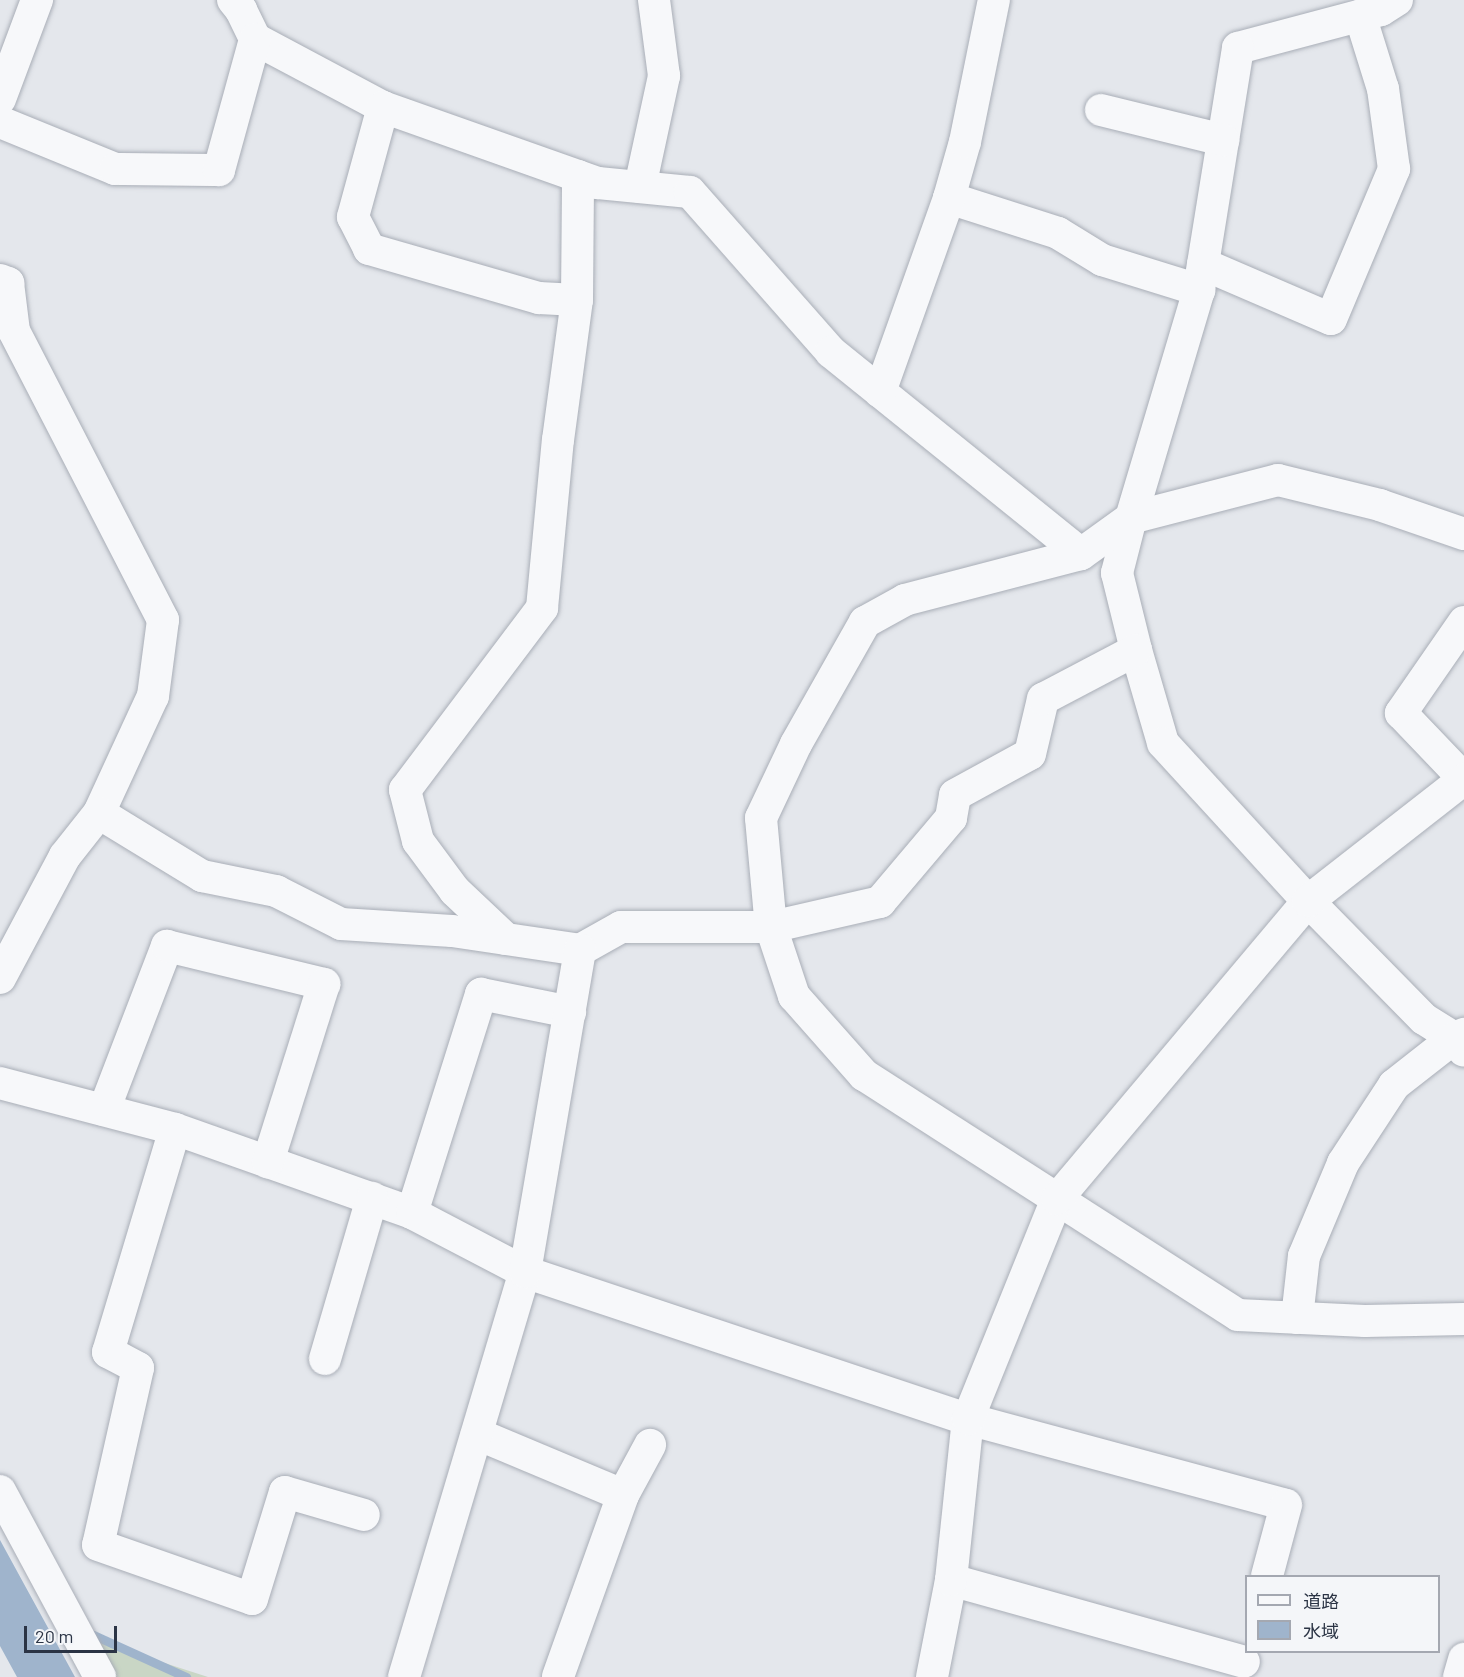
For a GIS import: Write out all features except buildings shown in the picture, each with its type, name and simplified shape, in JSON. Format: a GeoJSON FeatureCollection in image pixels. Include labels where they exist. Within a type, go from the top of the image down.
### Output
{"type":"FeatureCollection","features":[{"type":"Feature","properties":{"kind":"street"},"geometry":{"type":"LineString","coordinates":[[0,99],[37,0]]}},
{"type":"Feature","properties":{"kind":"street"},"geometry":{"type":"LineString","coordinates":[[233,0],[241,10],[255,39],[383,107],[598,183],[690,192],[831,352],[1081,554]]}},
{"type":"Feature","properties":{"kind":"street"},"geometry":{"type":"LineString","coordinates":[[640,187],[664,76],[654,0]]}},
{"type":"Feature","properties":{"kind":"street"},"geometry":{"type":"LineString","coordinates":[[880,392],[949,198],[965,142],[994,0]]}},
{"type":"Feature","properties":{"kind":"street"},"geometry":{"type":"LineString","coordinates":[[1297,1318],[1304,1256],[1342,1163],[1394,1085],[1461,1041],[1424,1019],[1308,901],[1162,743],[1136,650],[1118,573],[1131,518],[1201,277],[1238,48],[1381,10],[1397,0]]}},
{"type":"Feature","properties":{"kind":"street"},"geometry":{"type":"LineString","coordinates":[[949,198],[1058,233],[1102,260],[1201,277],[1331,320],[1394,169],[1383,89],[1360,15]]}},
{"type":"Feature","properties":{"kind":"street"},"geometry":{"type":"LineString","coordinates":[[0,122],[115,169],[219,170],[255,39]]}},
{"type":"Feature","properties":{"kind":"street"},"geometry":{"type":"LineString","coordinates":[[383,107],[353,217],[369,249],[539,298],[577,300]]}},
{"type":"Feature","properties":{"kind":"street"},"geometry":{"type":"LineString","coordinates":[[1101,110],[1223,140]]}},
{"type":"Feature","properties":{"kind":"street"},"geometry":{"type":"LineString","coordinates":[[506,939],[455,891],[418,841],[405,790],[542,608],[558,440],[577,300],[578,176]]}},
{"type":"Feature","properties":{"kind":"street"},"geometry":{"type":"LineString","coordinates":[[0,280],[8,283],[14,331],[163,620],[153,696],[99,813],[65,856],[0,978]]}},
{"type":"Feature","properties":{"kind":"street"},"geometry":{"type":"LineString","coordinates":[[1464,534],[1380,505],[1278,480],[1131,518],[1081,554],[905,600],[865,622],[796,744],[761,818],[771,927],[794,996],[864,1075],[1238,1315],[1365,1321],[1464,1319]]}},
{"type":"Feature","properties":{"kind":"street"},"geometry":{"type":"LineString","coordinates":[[932,1677],[951,1580],[968,1419],[1057,1199],[1308,901],[1464,779],[1401,713],[1464,622]]}},
{"type":"Feature","properties":{"kind":"street"},"geometry":{"type":"LineString","coordinates":[[99,813],[202,876],[276,891],[341,924],[452,931],[580,950],[621,927],[771,927],[880,902],[951,818],[955,795],[1030,754],[1043,699],[1136,650]]}},
{"type":"Feature","properties":{"kind":"street"},"geometry":{"type":"LineString","coordinates":[[104,1110],[167,946],[324,984],[268,1162]]}},
{"type":"Feature","properties":{"kind":"street"},"geometry":{"type":"LineString","coordinates":[[404,1677],[525,1272],[580,950]]}},
{"type":"Feature","properties":{"kind":"street"},"geometry":{"type":"LineString","coordinates":[[412,1213],[482,994],[570,1012]]}},
{"type":"Feature","properties":{"kind":"street"},"geometry":{"type":"LineString","coordinates":[[0,1083],[175,1130],[372,1198],[412,1213],[525,1272],[968,1419],[1286,1505],[1267,1575]]}},
{"type":"Feature","properties":{"kind":"street"},"geometry":{"type":"LineString","coordinates":[[175,1130],[108,1352],[138,1368],[98,1545],[252,1599],[285,1492],[364,1515]]}},
{"type":"Feature","properties":{"kind":"street"},"geometry":{"type":"LineString","coordinates":[[325,1359],[372,1198]]}},
{"type":"Feature","properties":{"kind":"street"},"geometry":{"type":"LineString","coordinates":[[477,1434],[623,1495]]}},
{"type":"Feature","properties":{"kind":"street"},"geometry":{"type":"LineString","coordinates":[[558,1677],[623,1495],[650,1445]]}},
{"type":"Feature","properties":{"kind":"street"},"geometry":{"type":"LineString","coordinates":[[0,1491],[100,1677]]}},
{"type":"Feature","properties":{"kind":"street"},"geometry":{"type":"LineString","coordinates":[[951,1580],[1244,1664]]}},
{"type":"Feature","properties":{"kind":"street"},"geometry":{"type":"LineString","coordinates":[[1459,1677],[1464,1659]]}},
{"type":"Feature","properties":{"kind":"green space"},"geometry":{"type":"Polygon","coordinates":[[[84,1637],[208,1677],[107,1677],[84,1637]]]}},
{"type":"Feature","properties":{"kind":"water"},"geometry":{"type":"Polygon","coordinates":[[[0,1540],[75,1677],[17,1677],[0,1646],[0,1540]]]}},
{"type":"Feature","properties":{"kind":"waterway"},"geometry":{"type":"LineString","coordinates":[[87,1632],[186,1677]]}}]}
